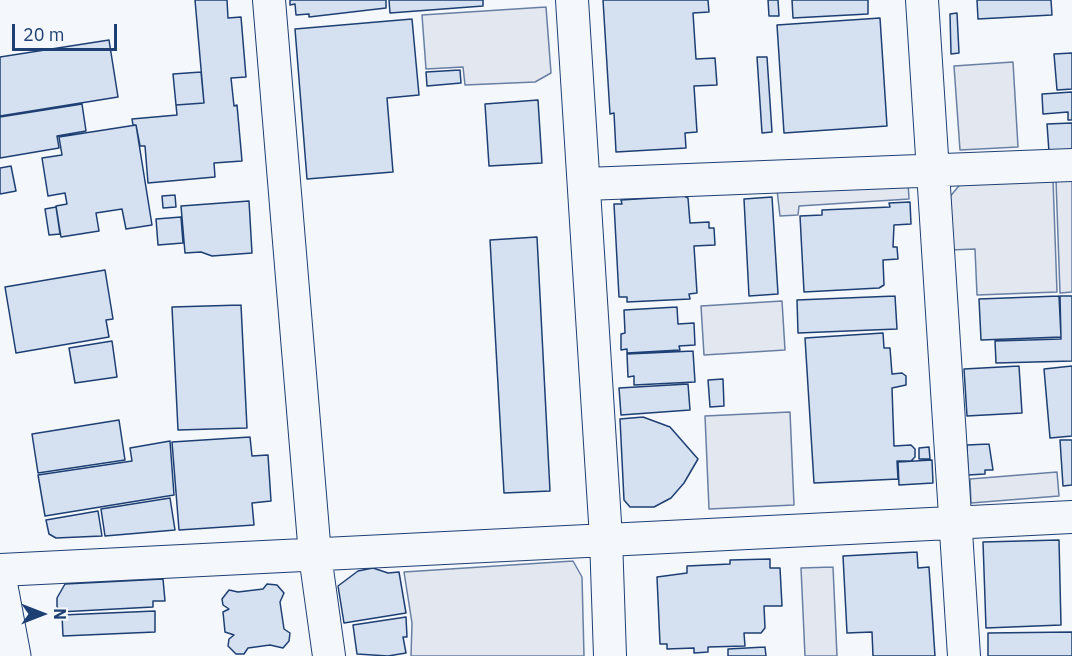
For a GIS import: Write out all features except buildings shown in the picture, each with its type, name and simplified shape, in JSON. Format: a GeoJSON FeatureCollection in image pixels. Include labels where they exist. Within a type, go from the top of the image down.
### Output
{"type":"FeatureCollection","features":[{"type":"Feature","properties":{"kind":"street"},"geometry":{"type":"LineString","coordinates":[[269,0],[315,555],[329,656]]}},
{"type":"Feature","properties":{"kind":"street"},"geometry":{"type":"LineString","coordinates":[[572,0],[586,184],[606,538],[609,656]]}},
{"type":"Feature","properties":{"kind":"street"},"geometry":{"type":"LineString","coordinates":[[922,0],[964,656]]}},
{"type":"Feature","properties":{"kind":"street"},"geometry":{"type":"LineString","coordinates":[[586,184],[1072,165]]}},
{"type":"Feature","properties":{"kind":"street"},"geometry":{"type":"LineString","coordinates":[[0,570],[606,538],[1072,517]]}},
{"type":"Feature","properties":{"kind":"street"},"geometry":{"type":"LineString","coordinates":[[0,581],[14,656]]}},
{"type":"Feature","properties":{"kind":"shaded area"},"geometry":{"type":"Polygon","coordinates":[[[546,7],[551,73],[535,82],[465,85],[463,67],[426,69],[422,15],[546,7]]]}},
{"type":"Feature","properties":{"kind":"shaded area"},"geometry":{"type":"Polygon","coordinates":[[[1013,62],[1018,147],[960,150],[954,66],[1013,62]]]}},
{"type":"Feature","properties":{"kind":"shaded area"},"geometry":{"type":"Polygon","coordinates":[[[1072,179],[1072,292],[1060,293],[1056,180],[1072,179]]]}},
{"type":"Feature","properties":{"kind":"shaded area"},"geometry":{"type":"Polygon","coordinates":[[[1053,180],[1057,292],[977,295],[975,249],[950,250],[948,199],[963,181],[1053,180]]]}},
{"type":"Feature","properties":{"kind":"shaded area"},"geometry":{"type":"Polygon","coordinates":[[[908,182],[909,199],[799,206],[798,215],[780,216],[777,190],[908,182]]]}},
{"type":"Feature","properties":{"kind":"shaded area"},"geometry":{"type":"Polygon","coordinates":[[[782,301],[785,350],[704,355],[701,306],[782,301]]]}},
{"type":"Feature","properties":{"kind":"shaded area"},"geometry":{"type":"Polygon","coordinates":[[[790,412],[794,505],[709,509],[705,416],[790,412]]]}},
{"type":"Feature","properties":{"kind":"shaded area"},"geometry":{"type":"Polygon","coordinates":[[[1057,472],[1059,496],[971,503],[970,479],[1057,472]]]}},
{"type":"Feature","properties":{"kind":"shaded area"},"geometry":{"type":"Polygon","coordinates":[[[573,561],[582,577],[584,656],[411,656],[412,623],[404,572],[573,561]]]}},
{"type":"Feature","properties":{"kind":"shaded area"},"geometry":{"type":"Polygon","coordinates":[[[833,567],[837,656],[805,656],[801,568],[833,567]]]}}]}
